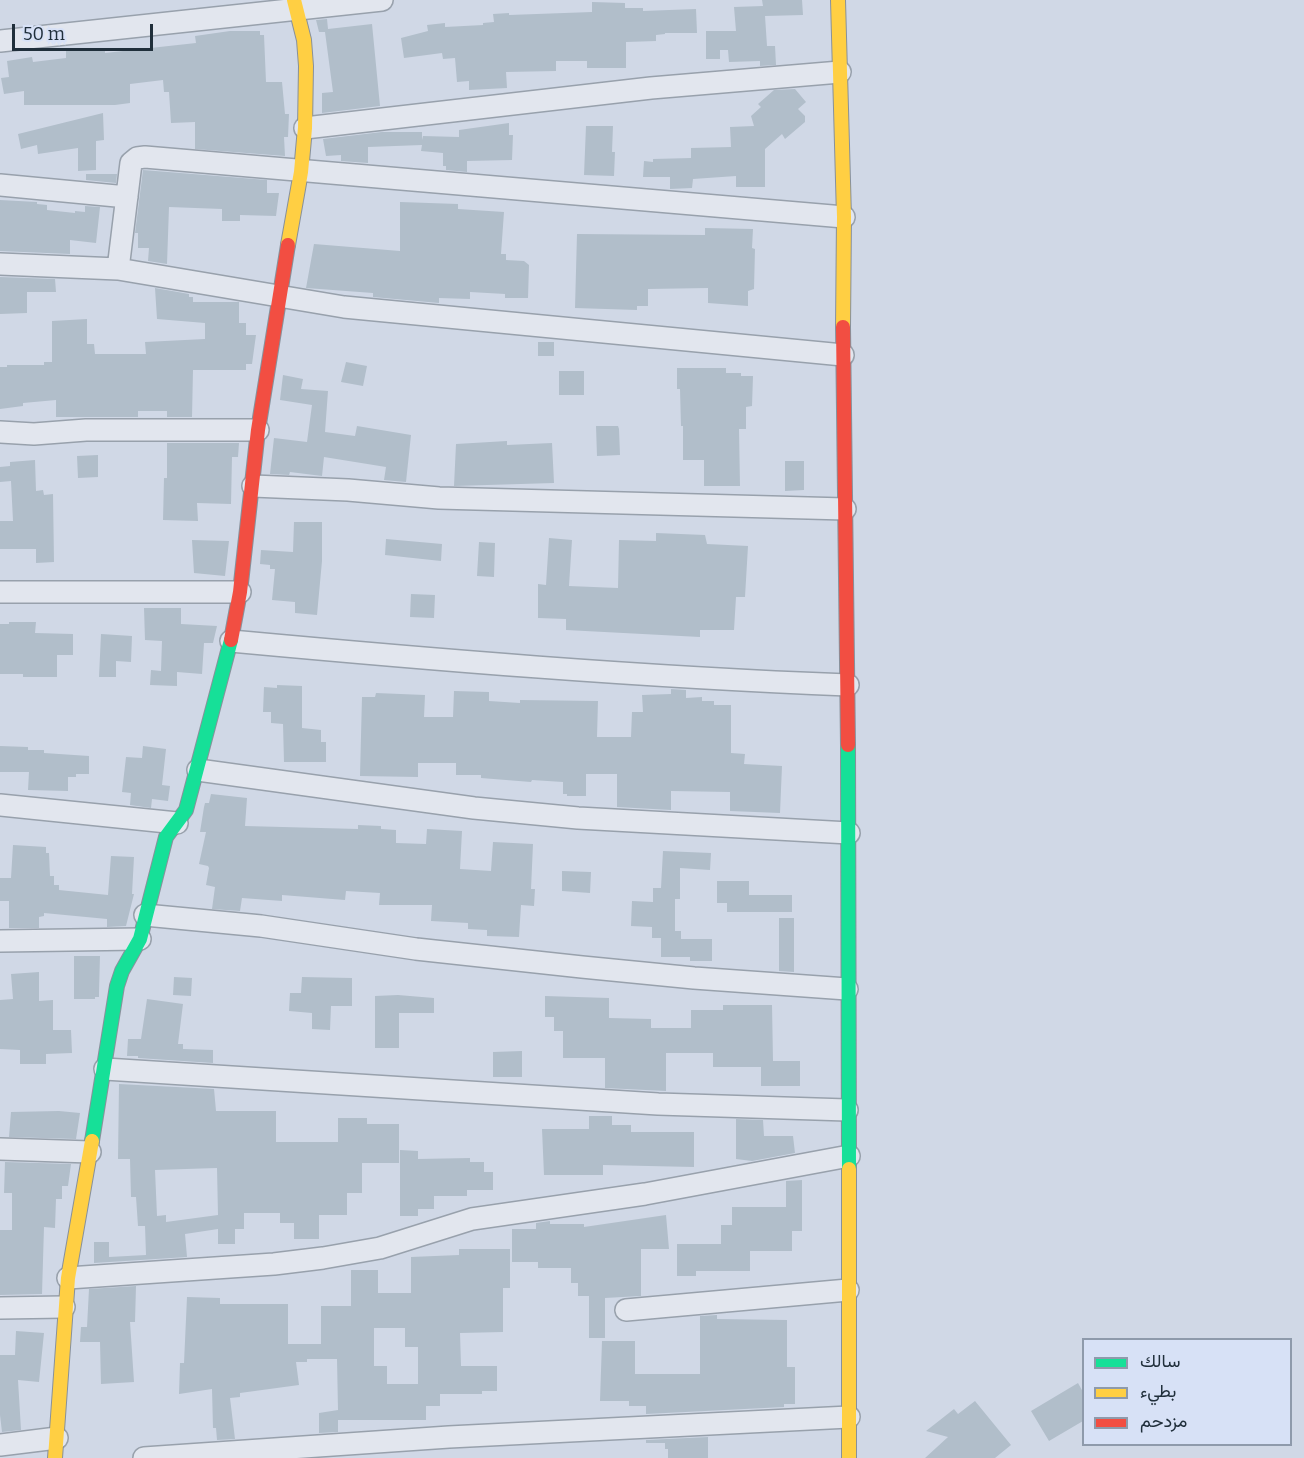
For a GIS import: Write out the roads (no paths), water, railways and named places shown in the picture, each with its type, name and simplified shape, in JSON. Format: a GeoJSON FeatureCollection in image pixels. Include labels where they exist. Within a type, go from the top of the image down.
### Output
{"type":"FeatureCollection","features":[{"type":"Feature","properties":{"kind":"street"},"geometry":{"type":"LineString","coordinates":[[0,41],[295,4],[382,0]]}},
{"type":"Feature","properties":{"kind":"street"},"geometry":{"type":"LineString","coordinates":[[838,0],[844,217],[843,355],[848,685],[849,1458]]}},
{"type":"Feature","properties":{"kind":"street"},"geometry":{"type":"LineString","coordinates":[[0,1445],[56,1448],[64,1307],[117,986],[122,971],[140,939],[166,837],[186,810],[231,640],[240,592],[258,430],[301,172],[305,128],[306,66],[304,40],[295,4]]}},
{"type":"Feature","properties":{"kind":"street"},"geometry":{"type":"LineString","coordinates":[[305,128],[651,88],[840,72]]}},
{"type":"Feature","properties":{"kind":"street"},"geometry":{"type":"LineString","coordinates":[[118,269],[131,163],[137,158],[844,217]]}},
{"type":"Feature","properties":{"kind":"street"},"geometry":{"type":"LineString","coordinates":[[0,185],[127,197]]}},
{"type":"Feature","properties":{"kind":"street"},"geometry":{"type":"LineString","coordinates":[[0,264],[118,269],[344,307],[843,355]]}},
{"type":"Feature","properties":{"kind":"street"},"geometry":{"type":"LineString","coordinates":[[0,432],[34,434],[86,430],[258,430]]}},
{"type":"Feature","properties":{"kind":"street"},"geometry":{"type":"LineString","coordinates":[[253,486],[471,499],[845,509]]}},
{"type":"Feature","properties":{"kind":"street"},"geometry":{"type":"LineString","coordinates":[[0,592],[240,592]]}},
{"type":"Feature","properties":{"kind":"street"},"geometry":{"type":"LineString","coordinates":[[231,640],[451,662],[654,676],[848,685]]}},
{"type":"Feature","properties":{"kind":"street"},"geometry":{"type":"LineString","coordinates":[[198,770],[474,808],[578,818],[849,833]]}},
{"type":"Feature","properties":{"kind":"street"},"geometry":{"type":"LineString","coordinates":[[0,805],[177,823]]}},
{"type":"Feature","properties":{"kind":"street"},"geometry":{"type":"LineString","coordinates":[[145,915],[261,926],[416,949],[582,967],[848,989]]}},
{"type":"Feature","properties":{"kind":"street"},"geometry":{"type":"LineString","coordinates":[[0,941],[140,939]]}},
{"type":"Feature","properties":{"kind":"street"},"geometry":{"type":"LineString","coordinates":[[105,1069],[635,1103],[848,1110]]}},
{"type":"Feature","properties":{"kind":"street"},"geometry":{"type":"LineString","coordinates":[[0,1149],[90,1152]]}},
{"type":"Feature","properties":{"kind":"street"},"geometry":{"type":"LineString","coordinates":[[68,1278],[274,1264],[323,1258],[380,1248],[472,1219],[645,1194],[849,1156]]}},
{"type":"Feature","properties":{"kind":"street"},"geometry":{"type":"LineString","coordinates":[[626,1310],[848,1290]]}},
{"type":"Feature","properties":{"kind":"street"},"geometry":{"type":"LineString","coordinates":[[0,1308],[64,1307]]}},
{"type":"Feature","properties":{"kind":"street"},"geometry":{"type":"LineString","coordinates":[[144,1458],[449,1437],[849,1417]]}}]}
